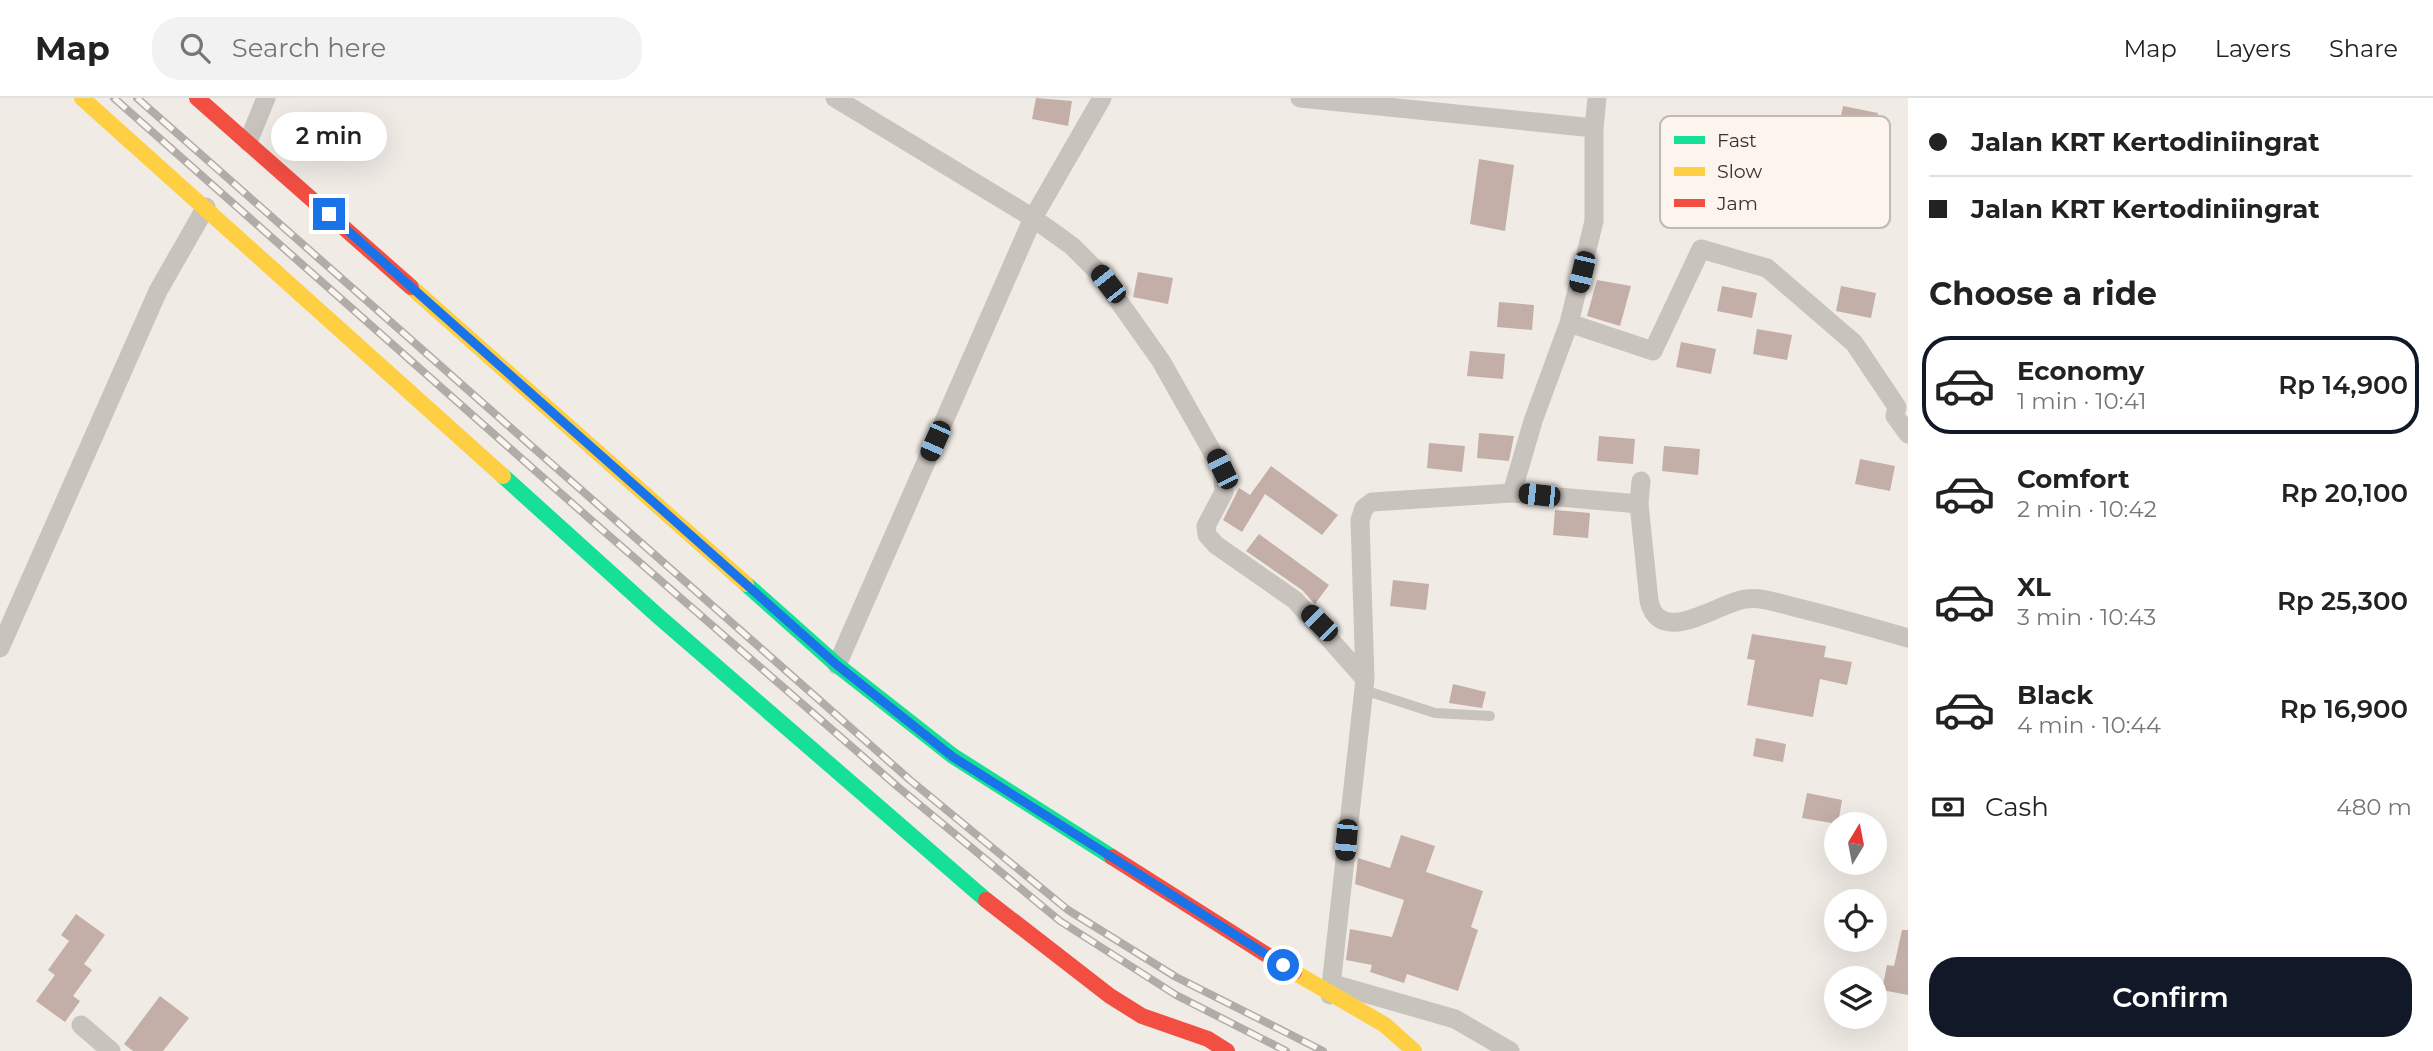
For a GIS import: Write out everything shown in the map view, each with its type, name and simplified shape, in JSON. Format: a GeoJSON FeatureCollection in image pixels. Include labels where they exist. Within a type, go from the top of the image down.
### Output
{"type":"FeatureCollection","features":[{"type":"Feature","properties":{"kind":"main road"},"geometry":{"type":"LineString","coordinates":[[82,98],[659,616],[917,838],[970,888],[1110,996],[1142,1016],[1208,1040],[1227,1051]]}},
{"type":"Feature","properties":{"kind":"main road"},"geometry":{"type":"LineString","coordinates":[[197,98],[837,665],[953,757],[1331,990],[1409,1042],[1414,1051]]}},
{"type":"Feature","properties":{"kind":"street"},"geometry":{"type":"LineString","coordinates":[[248,142],[266,98]]}},
{"type":"Feature","properties":{"kind":"street"},"geometry":{"type":"LineString","coordinates":[[835,98],[1033,218],[1072,246],[1098,271],[1161,360],[1222,469],[1225,484],[1219,503],[1206,526],[1207,535],[1216,545],[1296,600],[1365,684]]}},
{"type":"Feature","properties":{"kind":"street"},"geometry":{"type":"LineString","coordinates":[[837,665],[1033,218],[1102,98]]}},
{"type":"Feature","properties":{"kind":"street"},"geometry":{"type":"LineString","coordinates":[[1300,98],[1594,128]]}},
{"type":"Feature","properties":{"kind":"street"},"geometry":{"type":"LineString","coordinates":[[1512,493],[1533,421],[1569,323],[1594,222],[1594,128],[1597,98]]}},
{"type":"Feature","properties":{"kind":"street"},"geometry":{"type":"LineString","coordinates":[[0,648],[158,291],[206,207]]}},
{"type":"Feature","properties":{"kind":"street"},"geometry":{"type":"LineString","coordinates":[[1569,323],[1653,351],[1701,249],[1767,268],[1854,344],[1903,398],[1895,416],[1908,434]]}},
{"type":"Feature","properties":{"kind":"street"},"geometry":{"type":"LineString","coordinates":[[1641,481],[1639,504],[1649,601],[1651,611],[1659,619],[1673,622],[1696,618],[1736,600],[1756,599],[1908,638]]}},
{"type":"Feature","properties":{"kind":"street"},"geometry":{"type":"LineString","coordinates":[[1510,1051],[1455,1019],[1331,990],[1365,684],[1359,537],[1364,508],[1372,502],[1387,499],[1512,493],[1639,504]]}},
{"type":"Feature","properties":{"kind":"street"},"geometry":{"type":"LineString","coordinates":[[81,1025],[111,1051]]}},
{"type":"Feature","properties":{"kind":"lane"},"geometry":{"type":"LineString","coordinates":[[1365,684],[1435,713],[1490,716]]}},
{"type":"Feature","properties":{"kind":"building"},"geometry":{"type":"Polygon","coordinates":[[[1036,98],[1072,101],[1068,126],[1032,119],[1036,98]]]}},
{"type":"Feature","properties":{"kind":"building"},"geometry":{"type":"Polygon","coordinates":[[[1843,106],[1878,113],[1877,116],[1841,116],[1843,106]]]}},
{"type":"Feature","properties":{"kind":"building"},"geometry":{"type":"Polygon","coordinates":[[[1479,159],[1514,165],[1505,231],[1470,224],[1479,159]]]}},
{"type":"Feature","properties":{"kind":"building"},"geometry":{"type":"Polygon","coordinates":[[[1138,272],[1173,278],[1168,304],[1133,297],[1138,272]]]}},
{"type":"Feature","properties":{"kind":"building"},"geometry":{"type":"Polygon","coordinates":[[[1597,280],[1631,286],[1620,326],[1587,316],[1597,280]]]}},
{"type":"Feature","properties":{"kind":"building"},"geometry":{"type":"Polygon","coordinates":[[[1722,286],[1757,293],[1752,318],[1717,311],[1722,286]]]}},
{"type":"Feature","properties":{"kind":"building"},"geometry":{"type":"Polygon","coordinates":[[[1841,286],[1876,293],[1871,318],[1836,311],[1841,286]]]}},
{"type":"Feature","properties":{"kind":"building"},"geometry":{"type":"Polygon","coordinates":[[[1499,302],[1534,305],[1532,330],[1497,327],[1499,302]]]}},
{"type":"Feature","properties":{"kind":"building"},"geometry":{"type":"Polygon","coordinates":[[[1757,329],[1792,335],[1787,360],[1753,354],[1757,329]]]}},
{"type":"Feature","properties":{"kind":"building"},"geometry":{"type":"Polygon","coordinates":[[[1681,342],[1716,349],[1711,374],[1676,367],[1681,342]]]}},
{"type":"Feature","properties":{"kind":"building"},"geometry":{"type":"Polygon","coordinates":[[[1470,351],[1505,354],[1503,379],[1467,376],[1470,351]]]}},
{"type":"Feature","properties":{"kind":"building"},"geometry":{"type":"Polygon","coordinates":[[[1479,433],[1514,436],[1509,461],[1477,458],[1479,433]]]}},
{"type":"Feature","properties":{"kind":"building"},"geometry":{"type":"Polygon","coordinates":[[[1599,436],[1635,439],[1633,464],[1597,461],[1599,436]]]}},
{"type":"Feature","properties":{"kind":"building"},"geometry":{"type":"Polygon","coordinates":[[[1429,443],[1465,446],[1462,472],[1427,468],[1429,443]]]}},
{"type":"Feature","properties":{"kind":"building"},"geometry":{"type":"Polygon","coordinates":[[[1664,446],[1700,449],[1698,475],[1662,471],[1664,446]]]}},
{"type":"Feature","properties":{"kind":"building"},"geometry":{"type":"Polygon","coordinates":[[[1860,459],[1895,466],[1890,491],[1855,484],[1860,459]]]}},
{"type":"Feature","properties":{"kind":"building"},"geometry":{"type":"Polygon","coordinates":[[[1271,466],[1338,515],[1322,535],[1265,494],[1242,532],[1223,520],[1239,488],[1250,495],[1271,466]]]}},
{"type":"Feature","properties":{"kind":"building"},"geometry":{"type":"Polygon","coordinates":[[[1555,510],[1590,513],[1588,538],[1553,535],[1555,510]]]}},
{"type":"Feature","properties":{"kind":"building"},"geometry":{"type":"Polygon","coordinates":[[[1259,534],[1329,585],[1315,604],[1302,590],[1246,551],[1259,534]]]}},
{"type":"Feature","properties":{"kind":"building"},"geometry":{"type":"Polygon","coordinates":[[[1393,580],[1429,584],[1426,610],[1390,606],[1393,580]]]}},
{"type":"Feature","properties":{"kind":"building"},"geometry":{"type":"Polygon","coordinates":[[[1752,634],[1826,646],[1824,657],[1852,662],[1847,685],[1820,679],[1813,717],[1747,705],[1755,660],[1747,659],[1752,634]]]}},
{"type":"Feature","properties":{"kind":"building"},"geometry":{"type":"Polygon","coordinates":[[[1453,684],[1486,692],[1482,708],[1449,703],[1453,684]]]}},
{"type":"Feature","properties":{"kind":"building"},"geometry":{"type":"Polygon","coordinates":[[[1756,738],[1786,744],[1783,762],[1753,756],[1756,738]]]}},
{"type":"Feature","properties":{"kind":"building"},"geometry":{"type":"Polygon","coordinates":[[[1807,793],[1842,800],[1840,812],[1824,812],[1824,822],[1802,818],[1807,793]]]}},
{"type":"Feature","properties":{"kind":"building"},"geometry":{"type":"Polygon","coordinates":[[[1401,835],[1435,846],[1426,872],[1483,891],[1471,927],[1478,930],[1458,991],[1407,974],[1404,983],[1370,972],[1372,965],[1346,960],[1350,929],[1392,937],[1404,900],[1355,884],[1358,858],[1390,868],[1401,835]]]}},
{"type":"Feature","properties":{"kind":"building"},"geometry":{"type":"Polygon","coordinates":[[[76,914],[105,935],[84,964],[92,970],[73,996],[80,1001],[65,1022],[36,1001],[55,975],[48,970],[69,941],[61,935],[76,914]]]}},
{"type":"Feature","properties":{"kind":"building"},"geometry":{"type":"Polygon","coordinates":[[[1902,930],[1908,930],[1908,995],[1887,991],[1887,965],[1894,966],[1902,930]]]}},
{"type":"Feature","properties":{"kind":"building"},"geometry":{"type":"Polygon","coordinates":[[[160,996],[189,1018],[163,1051],[133,1051],[124,1044],[160,996]]]}},
{"type":"Feature","properties":{"kind":"railway"},"geometry":{"type":"LineString","coordinates":[[114,98],[591,520],[898,787],[1060,921],[1176,995],[1286,1051]]}},
{"type":"Feature","properties":{"kind":"railway"},"geometry":{"type":"LineString","coordinates":[[137,98],[910,780],[1068,910],[1176,977],[1323,1051]]}},
{"type":"Feature","properties":{"kind":"traffic: fast"},"geometry":{"type":"LineString","coordinates":[[503,476],[658,616],[986,900]]}},
{"type":"Feature","properties":{"kind":"traffic: fast"},"geometry":{"type":"LineString","coordinates":[[746,584],[837,665],[953,756],[1112,857]]}},
{"type":"Feature","properties":{"kind":"traffic: slow"},"geometry":{"type":"LineString","coordinates":[[82,98],[503,476]]}},
{"type":"Feature","properties":{"kind":"traffic: slow"},"geometry":{"type":"LineString","coordinates":[[411,287],[746,584]]}},
{"type":"Feature","properties":{"kind":"traffic: slow"},"geometry":{"type":"LineString","coordinates":[[1294,972],[1385,1025],[1414,1051]]}},
{"type":"Feature","properties":{"kind":"traffic: jam"},"geometry":{"type":"LineString","coordinates":[[197,98],[411,287]]}},
{"type":"Feature","properties":{"kind":"traffic: jam"},"geometry":{"type":"LineString","coordinates":[[1112,857],[1294,972]]}},
{"type":"Feature","properties":{"kind":"traffic: jam"},"geometry":{"type":"LineString","coordinates":[[986,900],[1110,996],[1142,1016],[1208,1039],[1227,1051]]}},
{"type":"Feature","properties":{"kind":"route"},"geometry":{"type":"LineString","coordinates":[[329,214],[837,665],[953,757],[1283,965]]}}]}
